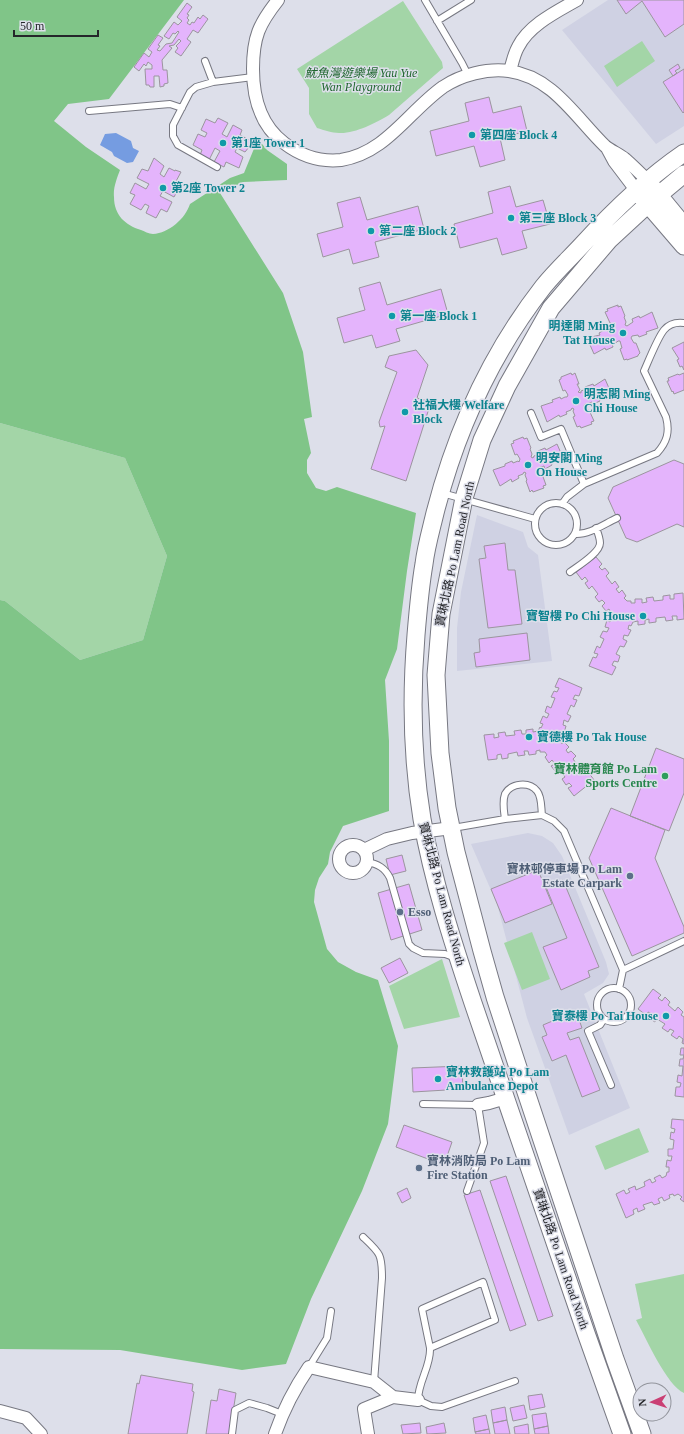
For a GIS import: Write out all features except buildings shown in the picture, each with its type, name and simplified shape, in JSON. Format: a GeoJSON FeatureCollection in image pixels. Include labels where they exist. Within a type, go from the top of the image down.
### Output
{"type":"FeatureCollection","features":[{"type":"Feature","properties":{"kind":"main road","name":"寶琳北路 Po Lam Road North"},"geometry":{"type":"LineString","coordinates":[[642,1434],[516,1095],[458,958],[436,882],[424,832],[415,755],[412,706],[413,672],[424,562],[441,492],[449,463],[473,403],[497,357],[544,286],[596,229],[641,185],[684,153]]}},
{"type":"Feature","properties":{"kind":"main road","name":"寶琳北路 Po Lam Road North"},"geometry":{"type":"LineString","coordinates":[[622,1434],[586,1333],[516,1095],[447,808],[440,753],[436,675],[442,608],[464,498],[482,440],[507,386],[551,308],[609,240],[653,199],[684,174]]}},
{"type":"Feature","properties":{"kind":"main road"},"geometry":{"type":"LineString","coordinates":[[641,185],[653,199],[684,246]]}},
{"type":"Feature","properties":{"kind":"main road"},"geometry":{"type":"LineString","coordinates":[[653,199],[684,226]]}},
{"type":"Feature","properties":{"kind":"street"},"geometry":{"type":"LineString","coordinates":[[278,0],[263,20],[258,31],[253,56],[253,77],[256,103],[264,122],[270,131],[298,152],[327,161],[355,157],[373,148],[397,130],[424,103],[444,87],[468,76],[489,71],[510,71],[535,80],[553,90],[607,147],[625,158],[641,185]]}},
{"type":"Feature","properties":{"kind":"street"},"geometry":{"type":"LineString","coordinates":[[510,71],[517,47],[527,34],[577,0]]}},
{"type":"Feature","properties":{"kind":"street"},"geometry":{"type":"LineString","coordinates":[[365,856],[388,839],[452,828]]}},
{"type":"Feature","properties":{"kind":"street"},"geometry":{"type":"LineString","coordinates":[[478,1105],[489,1104],[516,1095]]}},
{"type":"Feature","properties":{"kind":"street"},"geometry":{"type":"LineString","coordinates":[[275,1434],[282,1414],[294,1389],[309,1367],[374,1382],[392,1397]]}},
{"type":"Feature","properties":{"kind":"street"},"geometry":{"type":"LineString","coordinates":[[368,1434],[364,1409],[392,1397],[418,1400]]}},
{"type":"Feature","properties":{"kind":"street"},"geometry":{"type":"LineString","coordinates":[[0,1411],[26,1418],[41,1434]]}},
{"type":"Feature","properties":{"kind":"lane"},"geometry":{"type":"LineString","coordinates":[[425,0],[468,76]]}},
{"type":"Feature","properties":{"kind":"lane"},"geometry":{"type":"LineString","coordinates":[[437,21],[471,0]]}},
{"type":"Feature","properties":{"kind":"lane"},"geometry":{"type":"LineString","coordinates":[[205,61],[212,82]]}},
{"type":"Feature","properties":{"kind":"lane"},"geometry":{"type":"LineString","coordinates":[[217,166],[182,148],[175,141],[173,136],[173,125],[190,92],[196,87],[212,82],[253,77]]}},
{"type":"Feature","properties":{"kind":"lane"},"geometry":{"type":"LineString","coordinates":[[89,111],[170,104],[182,108]]}},
{"type":"Feature","properties":{"kind":"lane"},"geometry":{"type":"LineString","coordinates":[[562,504],[567,497],[584,484],[656,453],[662,447],[666,440],[668,425],[644,371],[663,331],[671,325],[684,323]]}},
{"type":"Feature","properties":{"kind":"lane"},"geometry":{"type":"LineString","coordinates":[[531,413],[541,437],[561,428],[584,484]]}},
{"type":"Feature","properties":{"kind":"lane"},"geometry":{"type":"LineString","coordinates":[[441,492],[535,519]]}},
{"type":"Feature","properties":{"kind":"lane"},"geometry":{"type":"LineString","coordinates":[[562,504],[568,507],[575,516],[577,527],[571,540],[558,546],[552,545],[545,543],[536,533],[535,519],[546,505],[562,504]]}},
{"type":"Feature","properties":{"kind":"lane"},"geometry":{"type":"LineString","coordinates":[[575,534],[581,534],[617,518]]}},
{"type":"Feature","properties":{"kind":"lane"},"geometry":{"type":"LineString","coordinates":[[570,572],[596,552],[600,545],[596,528]]}},
{"type":"Feature","properties":{"kind":"lane"},"geometry":{"type":"LineString","coordinates":[[505,819],[503,805],[505,793],[514,785],[526,784],[537,791],[541,802],[542,815]]}},
{"type":"Feature","properties":{"kind":"lane"},"geometry":{"type":"LineString","coordinates":[[452,828],[505,819],[542,815],[554,821],[564,832],[623,970],[619,989]]}},
{"type":"Feature","properties":{"kind":"lane"},"geometry":{"type":"LineString","coordinates":[[365,856],[379,865],[390,878],[407,938],[413,948],[423,953],[445,954],[458,958]]}},
{"type":"Feature","properties":{"kind":"lane"},"geometry":{"type":"LineString","coordinates":[[623,970],[684,941]]}},
{"type":"Feature","properties":{"kind":"lane"},"geometry":{"type":"LineString","coordinates":[[609,989],[619,989],[628,996],[630,1000],[630,1012],[619,1022],[609,1022],[604,1019],[598,1011],[598,1000],[600,995],[609,989]]}},
{"type":"Feature","properties":{"kind":"lane"},"geometry":{"type":"LineString","coordinates":[[604,1019],[600,1025],[588,1031],[611,1085]]}},
{"type":"Feature","properties":{"kind":"lane"},"geometry":{"type":"LineString","coordinates":[[423,1104],[478,1105],[484,1142],[466,1191]]}},
{"type":"Feature","properties":{"kind":"lane"},"geometry":{"type":"LineString","coordinates":[[362,1237],[379,1253],[382,1266],[374,1382]]}},
{"type":"Feature","properties":{"kind":"lane"},"geometry":{"type":"LineString","coordinates":[[430,1348],[494,1320],[483,1282],[422,1309],[430,1348],[429,1358],[419,1390],[418,1400],[431,1406],[442,1407],[515,1381]]}},
{"type":"Feature","properties":{"kind":"lane"},"geometry":{"type":"LineString","coordinates":[[309,1367],[327,1338],[331,1311]]}},
{"type":"Feature","properties":{"kind":"lane"},"geometry":{"type":"LineString","coordinates":[[232,1434],[235,1410],[249,1403],[282,1414]]}},
{"type":"Feature","properties":{"kind":"shaded area"},"geometry":{"type":"Polygon","coordinates":[[[608,0],[684,0],[684,126],[656,144],[562,30],[608,0]]]}},
{"type":"Feature","properties":{"kind":"shaded area"},"geometry":{"type":"Polygon","coordinates":[[[477,515],[523,532],[528,547],[538,555],[552,661],[457,671],[457,628],[461,592],[477,515]]]}},
{"type":"Feature","properties":{"kind":"shaded area"},"geometry":{"type":"Polygon","coordinates":[[[528,833],[542,836],[553,843],[562,856],[606,962],[609,974],[603,983],[584,994],[630,1108],[569,1135],[527,1018],[497,904],[471,844],[528,833]]]}},
{"type":"Feature","properties":{"kind":"green space"},"geometry":{"type":"Polygon","coordinates":[[[0,0],[184,0],[109,99],[68,104],[54,121],[86,147],[120,170],[114,194],[118,214],[125,222],[135,228],[151,234],[159,233],[170,228],[180,220],[188,210],[190,204],[230,178],[244,173],[258,139],[267,150],[287,164],[287,180],[243,182],[220,193],[283,293],[303,352],[312,417],[304,419],[311,453],[307,460],[307,473],[316,488],[326,491],[337,487],[416,513],[397,649],[385,680],[389,741],[389,811],[343,826],[330,852],[328,864],[319,878],[315,890],[314,902],[327,949],[338,962],[356,972],[378,980],[398,1046],[388,1124],[362,1191],[311,1299],[286,1364],[242,1370],[120,1350],[0,1349],[0,600],[5,601],[80,660],[143,640],[167,556],[125,458],[0,423],[0,0]]]}},
{"type":"Feature","properties":{"kind":"green space","name":"魷魚灣遊樂場 Yau Yue Wan Playground"},"geometry":{"type":"Polygon","coordinates":[[[403,1],[442,62],[443,68],[389,115],[371,124],[358,130],[345,133],[317,128],[309,114],[309,88],[297,69],[403,1]]]}},
{"type":"Feature","properties":{"kind":"green space"},"geometry":{"type":"Polygon","coordinates":[[[642,41],[655,61],[617,87],[604,66],[642,41]]]}},
{"type":"Feature","properties":{"kind":"green space"},"geometry":{"type":"Polygon","coordinates":[[[0,423],[125,458],[167,556],[143,640],[80,660],[5,601],[0,600],[0,423]]]}},
{"type":"Feature","properties":{"kind":"green space"},"geometry":{"type":"Polygon","coordinates":[[[532,932],[550,979],[522,990],[504,943],[532,932]]]}},
{"type":"Feature","properties":{"kind":"green space"},"geometry":{"type":"Polygon","coordinates":[[[442,959],[460,1017],[404,1029],[389,986],[442,959]]]}},
{"type":"Feature","properties":{"kind":"green space"},"geometry":{"type":"Polygon","coordinates":[[[639,1128],[649,1152],[605,1170],[595,1146],[639,1128]]]}},
{"type":"Feature","properties":{"kind":"green space"},"geometry":{"type":"Polygon","coordinates":[[[684,1274],[684,1393],[677,1389],[664,1372],[636,1320],[642,1318],[635,1284],[684,1274]]]}},
{"type":"Feature","properties":{"kind":"water"},"geometry":{"type":"Polygon","coordinates":[[[116,133],[131,141],[133,148],[139,151],[133,162],[127,163],[114,156],[112,152],[100,145],[105,134],[116,133]]]}},
{"type":"Feature","properties":{"kind":"place","name":"第四座 Block 4"},"geometry":{"type":"Point","coordinates":[472,135]}},
{"type":"Feature","properties":{"kind":"place","name":"第1座 Tower 1"},"geometry":{"type":"Point","coordinates":[223,143]}},
{"type":"Feature","properties":{"kind":"place","name":"第2座 Tower 2"},"geometry":{"type":"Point","coordinates":[163,188]}},
{"type":"Feature","properties":{"kind":"place","name":"第三座 Block 3"},"geometry":{"type":"Point","coordinates":[511,218]}},
{"type":"Feature","properties":{"kind":"place","name":"第二座 Block 2"},"geometry":{"type":"Point","coordinates":[371,231]}},
{"type":"Feature","properties":{"kind":"place","name":"第一座 Block 1"},"geometry":{"type":"Point","coordinates":[392,316]}},
{"type":"Feature","properties":{"kind":"place","name":"明達閣 Ming Tat House"},"geometry":{"type":"Point","coordinates":[623,333]}},
{"type":"Feature","properties":{"kind":"place","name":"明志閣 Ming Chi House"},"geometry":{"type":"Point","coordinates":[576,401]}},
{"type":"Feature","properties":{"kind":"place","name":"社福大樓 Welfare Block"},"geometry":{"type":"Point","coordinates":[405,412]}},
{"type":"Feature","properties":{"kind":"place","name":"明安閣 Ming On House"},"geometry":{"type":"Point","coordinates":[528,465]}},
{"type":"Feature","properties":{"kind":"place","name":"寶智樓 Po Chi House"},"geometry":{"type":"Point","coordinates":[643,616]}},
{"type":"Feature","properties":{"kind":"place","name":"寶德樓 Po Tak House"},"geometry":{"type":"Point","coordinates":[529,737]}},
{"type":"Feature","properties":{"kind":"place","name":"寶林體育館 Po Lam Sports Centre"},"geometry":{"type":"Point","coordinates":[665,776]}},
{"type":"Feature","properties":{"kind":"place","name":"寶林邨停車場 Po Lam Estate Carpark"},"geometry":{"type":"Point","coordinates":[630,876]}},
{"type":"Feature","properties":{"kind":"place","name":"Esso"},"geometry":{"type":"Point","coordinates":[400,912]}},
{"type":"Feature","properties":{"kind":"place","name":"寶泰樓 Po Tai House"},"geometry":{"type":"Point","coordinates":[666,1016]}},
{"type":"Feature","properties":{"kind":"place","name":"寶林救護站 Po Lam Ambulance Depot"},"geometry":{"type":"Point","coordinates":[438,1079]}},
{"type":"Feature","properties":{"kind":"place","name":"寶林消防局 Po Lam Fire Station"},"geometry":{"type":"Point","coordinates":[419,1168]}}]}
